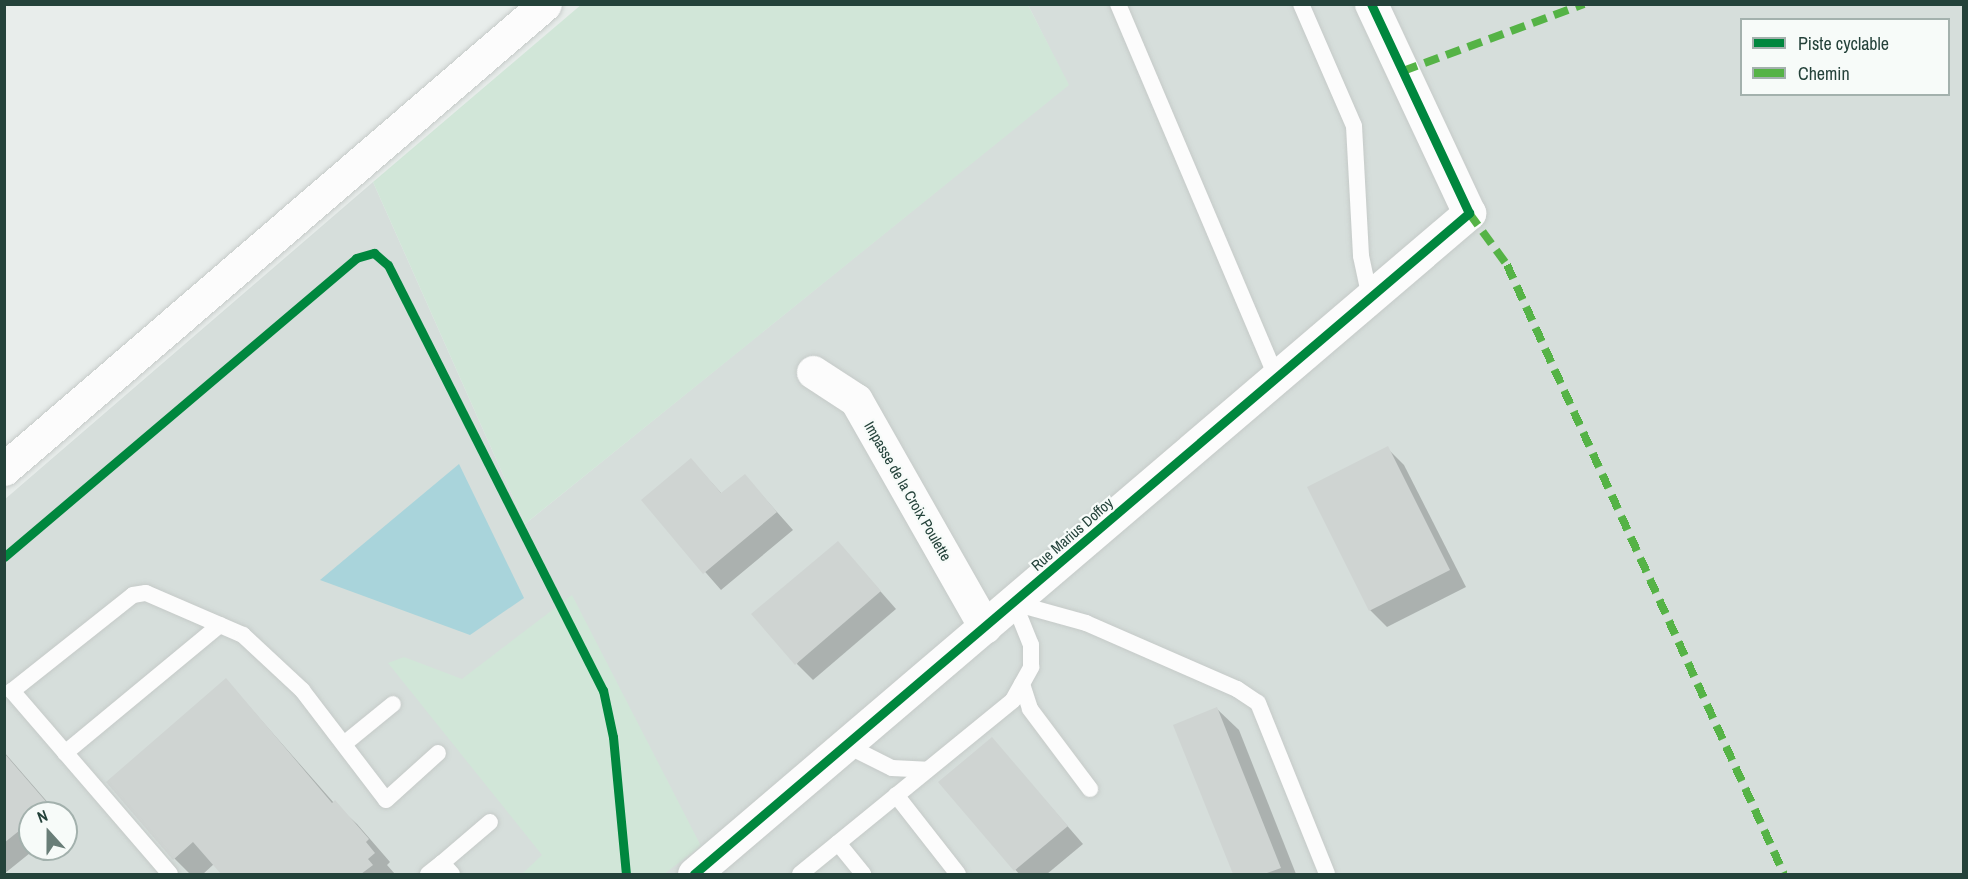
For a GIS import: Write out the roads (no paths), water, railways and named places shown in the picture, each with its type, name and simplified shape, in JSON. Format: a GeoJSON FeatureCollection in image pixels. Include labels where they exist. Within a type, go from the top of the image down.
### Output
{"type":"FeatureCollection","features":[{"type":"Feature","properties":{"kind":"street"},"geometry":{"type":"LineString","coordinates":[[4,469],[545,4]]}},
{"type":"Feature","properties":{"kind":"street","name":"Rue Marius Doffoy"},"geometry":{"type":"LineString","coordinates":[[694,874],[1469,213],[1371,4]]}},
{"type":"Feature","properties":{"kind":"street","name":"Impasse de la Croix Poulette"},"geometry":{"type":"LineString","coordinates":[[813,372],[856,400],[985,627]]}},
{"type":"Feature","properties":{"kind":"lane"},"geometry":{"type":"LineString","coordinates":[[1118,4],[1277,378]]}},
{"type":"Feature","properties":{"kind":"lane"},"geometry":{"type":"LineString","coordinates":[[1301,4],[1354,126],[1361,256],[1370,298]]}},
{"type":"Feature","properties":{"kind":"lane"},"geometry":{"type":"LineString","coordinates":[[170,874],[12,691],[133,595],[146,593],[243,635],[302,690],[386,800],[438,753]]}},
{"type":"Feature","properties":{"kind":"lane"},"geometry":{"type":"LineString","coordinates":[[800,874],[1013,700],[1031,667],[1031,645],[1014,603]]}},
{"type":"Feature","properties":{"kind":"lane"},"geometry":{"type":"LineString","coordinates":[[1014,603],[1086,623],[1237,689],[1258,703],[1327,874]]}},
{"type":"Feature","properties":{"kind":"lane"},"geometry":{"type":"LineString","coordinates":[[65,753],[220,625]]}},
{"type":"Feature","properties":{"kind":"lane"},"geometry":{"type":"LineString","coordinates":[[1022,684],[1030,709],[1090,789]]}},
{"type":"Feature","properties":{"kind":"lane"},"geometry":{"type":"LineString","coordinates":[[344,744],[393,704]]}},
{"type":"Feature","properties":{"kind":"lane"},"geometry":{"type":"LineString","coordinates":[[846,745],[892,768],[927,770]]}},
{"type":"Feature","properties":{"kind":"lane"},"geometry":{"type":"LineString","coordinates":[[896,795],[958,874]]}},
{"type":"Feature","properties":{"kind":"lane"},"geometry":{"type":"LineString","coordinates":[[428,874],[447,869],[490,822]]}},
{"type":"Feature","properties":{"kind":"lane"},"geometry":{"type":"LineString","coordinates":[[838,843],[863,874]]}},
{"type":"Feature","properties":{"kind":"water"},"geometry":{"type":"Polygon","coordinates":[[[459,464],[524,598],[470,635],[320,580],[459,464]]]}}]}
